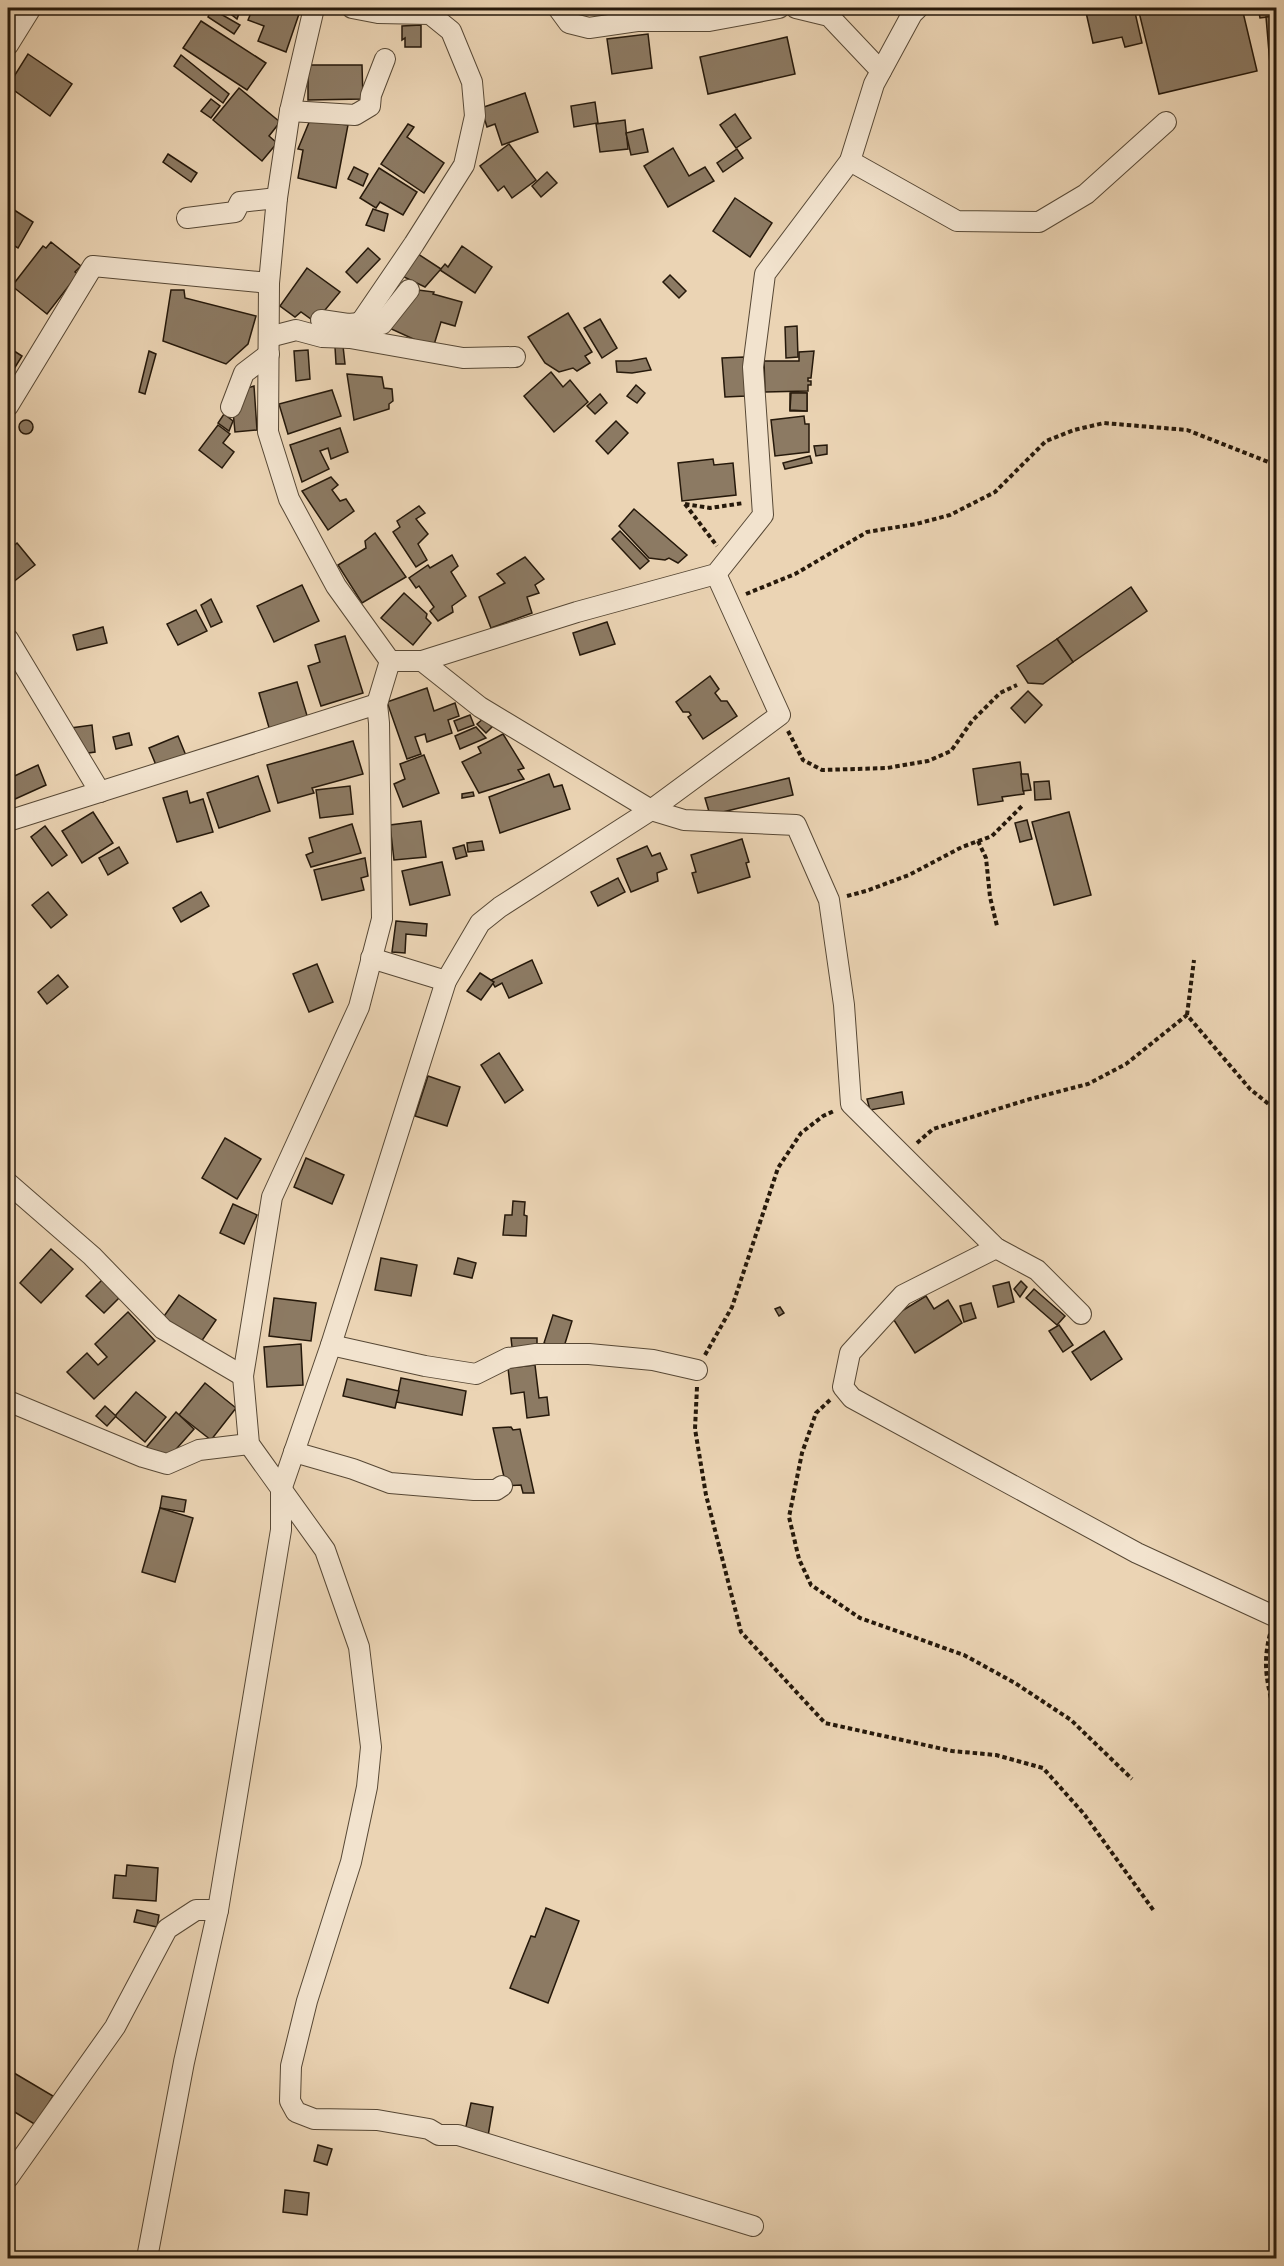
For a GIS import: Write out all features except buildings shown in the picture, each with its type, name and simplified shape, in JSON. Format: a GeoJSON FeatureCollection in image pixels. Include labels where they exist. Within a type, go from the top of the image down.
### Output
{"type":"FeatureCollection","features":[{"type":"Feature","properties":{"kind":"street"},"geometry":{"type":"LineString","coordinates":[[8,45],[31,8]]}},
{"type":"Feature","properties":{"kind":"street"},"geometry":{"type":"LineString","coordinates":[[314,8],[290,111],[276,198],[269,283],[268,432],[289,499],[336,586],[390,661]]}},
{"type":"Feature","properties":{"kind":"street"},"geometry":{"type":"LineString","coordinates":[[352,8],[378,13],[430,14],[451,31],[472,82],[475,116],[464,165],[414,244],[357,327]]}},
{"type":"Feature","properties":{"kind":"street"},"geometry":{"type":"LineString","coordinates":[[558,8],[569,23],[589,28],[637,21],[709,21],[779,8]]}},
{"type":"Feature","properties":{"kind":"street"},"geometry":{"type":"LineString","coordinates":[[796,8],[829,16],[881,71]]}},
{"type":"Feature","properties":{"kind":"street"},"geometry":{"type":"LineString","coordinates":[[390,661],[422,661],[721,568],[763,515],[753,367],[765,274],[850,161],[874,84],[912,14],[918,8]]}},
{"type":"Feature","properties":{"kind":"street"},"geometry":{"type":"LineString","coordinates":[[290,111],[355,114],[370,106],[371,95],[385,59]]}},
{"type":"Feature","properties":{"kind":"street"},"geometry":{"type":"LineString","coordinates":[[850,161],[957,221],[1039,222],[1086,194],[1166,122]]}},
{"type":"Feature","properties":{"kind":"street"},"geometry":{"type":"LineString","coordinates":[[187,218],[235,212],[240,202],[276,198]]}},
{"type":"Feature","properties":{"kind":"street"},"geometry":{"type":"LineString","coordinates":[[8,406],[93,266],[269,283]]}},
{"type":"Feature","properties":{"kind":"street"},"geometry":{"type":"LineString","coordinates":[[231,407],[244,373],[269,345],[296,330],[322,337],[357,327],[382,324],[409,290]]}},
{"type":"Feature","properties":{"kind":"street"},"geometry":{"type":"LineString","coordinates":[[321,320],[348,324],[463,358],[514,357]]}},
{"type":"Feature","properties":{"kind":"street"},"geometry":{"type":"LineString","coordinates":[[147,2259],[184,2062],[218,1910],[281,1530],[281,1490],[331,1345],[446,981],[480,922],[651,810],[780,715],[728,600],[721,568]]}},
{"type":"Feature","properties":{"kind":"street"},"geometry":{"type":"LineString","coordinates":[[8,639],[100,792]]}},
{"type":"Feature","properties":{"kind":"street"},"geometry":{"type":"LineString","coordinates":[[390,661],[377,704],[382,919],[359,1007],[272,1197],[243,1376],[249,1444],[325,1550],[359,1647],[371,1747],[367,1787],[351,1862],[307,2001],[291,2066],[290,2101],[296,2112],[314,2119],[378,2121],[429,2129],[439,2135],[458,2135],[753,2226]]}},
{"type":"Feature","properties":{"kind":"street"},"geometry":{"type":"LineString","coordinates":[[422,661],[480,706],[651,810],[684,820],[796,825],[829,900],[844,1005],[851,1104],[996,1248],[1037,1270],[1081,1314]]}},
{"type":"Feature","properties":{"kind":"street"},"geometry":{"type":"LineString","coordinates":[[8,821],[377,704]]}},
{"type":"Feature","properties":{"kind":"street"},"geometry":{"type":"LineString","coordinates":[[371,958],[446,981]]}},
{"type":"Feature","properties":{"kind":"street"},"geometry":{"type":"LineString","coordinates":[[8,1183],[92,1256],[163,1329],[243,1376]]}},
{"type":"Feature","properties":{"kind":"street"},"geometry":{"type":"LineString","coordinates":[[996,1248],[903,1295],[850,1353],[843,1387],[852,1398],[1137,1553],[1276,1616]]}},
{"type":"Feature","properties":{"kind":"street"},"geometry":{"type":"LineString","coordinates":[[331,1345],[425,1366],[476,1374],[508,1358],[536,1354],[600,1355],[653,1360],[697,1370]]}},
{"type":"Feature","properties":{"kind":"street"},"geometry":{"type":"LineString","coordinates":[[8,1401],[143,1457],[167,1464],[199,1450],[249,1444]]}},
{"type":"Feature","properties":{"kind":"street"},"geometry":{"type":"LineString","coordinates":[[294,1452],[353,1469],[390,1483],[474,1490],[496,1490],[502,1486]]}},
{"type":"Feature","properties":{"kind":"street"},"geometry":{"type":"LineString","coordinates":[[8,2178],[115,2027],[167,1929],[196,1910],[218,1910]]}},
{"type":"Feature","properties":{"kind":"path"},"geometry":{"type":"LineString","coordinates":[[728,600],[795,574],[867,532],[916,524],[950,515],[995,492],[1046,441],[1074,430],[1104,423],[1187,430],[1276,465]]}},
{"type":"Feature","properties":{"kind":"path"},"geometry":{"type":"LineString","coordinates":[[721,568],[685,504],[710,508],[736,506],[762,497]]}},
{"type":"Feature","properties":{"kind":"path"},"geometry":{"type":"LineString","coordinates":[[780,715],[803,760],[822,770],[887,768],[928,761],[951,751],[972,721],[1000,693],[1017,685]]}},
{"type":"Feature","properties":{"kind":"path"},"geometry":{"type":"LineString","coordinates":[[829,900],[866,891],[909,875],[962,847],[992,836],[1022,806]]}},
{"type":"Feature","properties":{"kind":"path"},"geometry":{"type":"LineString","coordinates":[[978,841],[986,858],[990,897],[997,926]]}},
{"type":"Feature","properties":{"kind":"path"},"geometry":{"type":"LineString","coordinates":[[903,1155],[933,1129],[1088,1084],[1126,1064],[1187,1016],[1194,960]]}},
{"type":"Feature","properties":{"kind":"path"},"geometry":{"type":"LineString","coordinates":[[1187,1016],[1250,1089],[1276,1110]]}},
{"type":"Feature","properties":{"kind":"path"},"geometry":{"type":"LineString","coordinates":[[851,1104],[823,1116],[801,1132],[778,1168],[732,1307],[697,1370],[695,1429],[705,1495],[741,1632],[825,1723],[952,1751],[996,1755],[1043,1768],[1084,1814],[1154,1911]]}},
{"type":"Feature","properties":{"kind":"path"},"geometry":{"type":"LineString","coordinates":[[843,1387],[816,1413],[802,1453],[789,1517],[799,1559],[811,1585],[860,1618],[964,1655],[1015,1683],[1071,1720],[1132,1779]]}},
{"type":"Feature","properties":{"kind":"path"},"geometry":{"type":"LineString","coordinates":[[1276,1616],[1265,1656],[1266,1677],[1276,1721]]}}]}
